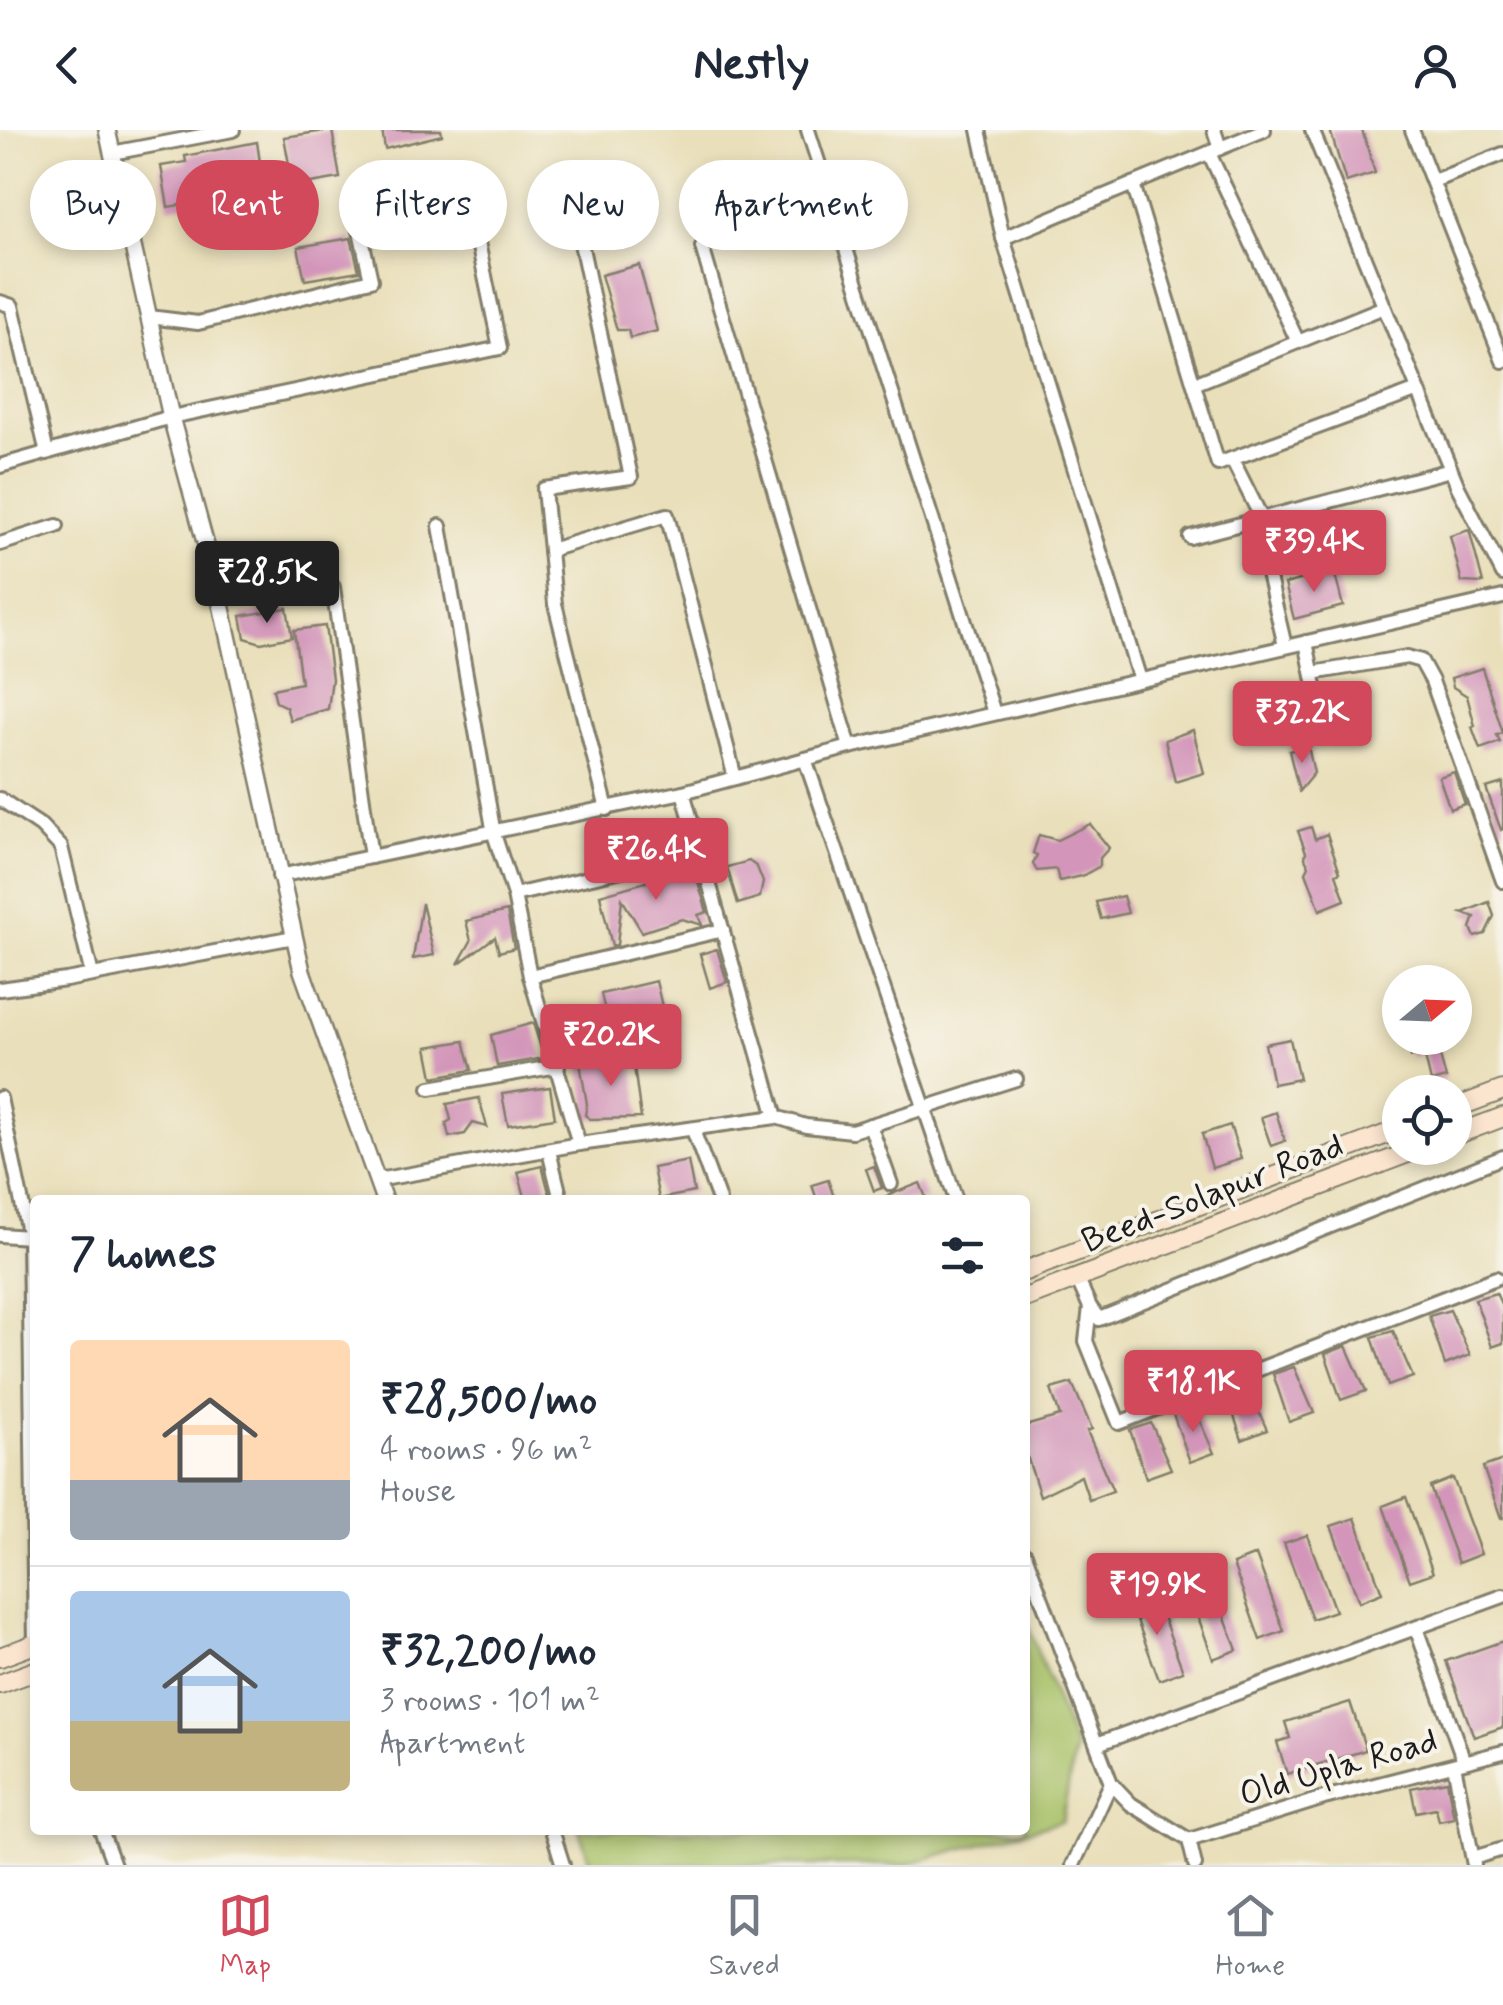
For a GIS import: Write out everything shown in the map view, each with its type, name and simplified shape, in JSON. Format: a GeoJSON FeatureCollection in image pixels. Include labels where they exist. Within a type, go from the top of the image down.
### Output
{"type":"FeatureCollection","features":[{"type":"Feature","properties":{"kind":"main road"},"geometry":{"type":"LineString","coordinates":[[1472,1102],[1503,1090]]}},
{"type":"Feature","properties":{"kind":"main road"},"geometry":{"type":"LineString","coordinates":[[1472,1128],[1503,1116]]}},
{"type":"Feature","properties":{"kind":"main road","name":"Beed-Solapur Road"},"geometry":{"type":"LineString","coordinates":[[1030,1270],[1382,1136]]}},
{"type":"Feature","properties":{"kind":"main road","name":"Beed-Solapur Road"},"geometry":{"type":"LineString","coordinates":[[1030,1296],[1382,1163]]}},
{"type":"Feature","properties":{"kind":"main road"},"geometry":{"type":"LineString","coordinates":[[0,1657],[30,1646]]}},
{"type":"Feature","properties":{"kind":"main road"},"geometry":{"type":"LineString","coordinates":[[0,1684],[30,1673]]}},
{"type":"Feature","properties":{"kind":"street"},"geometry":{"type":"LineString","coordinates":[[107,130],[171,417],[217,586],[302,972],[382,1195]]}},
{"type":"Feature","properties":{"kind":"street"},"geometry":{"type":"LineString","coordinates":[[112,153],[233,130]]}},
{"type":"Feature","properties":{"kind":"street"},"geometry":{"type":"LineString","coordinates":[[808,130],[994,713]]}},
{"type":"Feature","properties":{"kind":"street"},"geometry":{"type":"LineString","coordinates":[[979,130],[1002,238],[1140,680]]}},
{"type":"Feature","properties":{"kind":"street"},"geometry":{"type":"LineString","coordinates":[[1214,130],[1214,151],[1298,342]]}},
{"type":"Feature","properties":{"kind":"street"},"geometry":{"type":"LineString","coordinates":[[1002,238],[1264,130]]}},
{"type":"Feature","properties":{"kind":"street"},"geometry":{"type":"LineString","coordinates":[[1312,130],[1451,470],[1503,574]]}},
{"type":"Feature","properties":{"kind":"street"},"geometry":{"type":"LineString","coordinates":[[1412,130],[1503,361]]}},
{"type":"Feature","properties":{"kind":"street"},"geometry":{"type":"LineString","coordinates":[[1433,181],[1503,154]]}},
{"type":"Feature","properties":{"kind":"street"},"geometry":{"type":"LineString","coordinates":[[1132,184],[1218,464],[1418,390]]}},
{"type":"Feature","properties":{"kind":"street"},"geometry":{"type":"LineString","coordinates":[[0,466],[171,417],[500,348],[471,208],[360,226],[371,280],[198,322],[149,317]]}},
{"type":"Feature","properties":{"kind":"street"},"geometry":{"type":"LineString","coordinates":[[583,250],[632,476],[544,489],[556,604],[607,809]]}},
{"type":"Feature","properties":{"kind":"street"},"geometry":{"type":"LineString","coordinates":[[703,250],[850,747]]}},
{"type":"Feature","properties":{"kind":"street"},"geometry":{"type":"LineString","coordinates":[[0,302],[12,306],[46,453]]}},
{"type":"Feature","properties":{"kind":"street"},"geometry":{"type":"LineString","coordinates":[[1194,384],[1384,307]]}},
{"type":"Feature","properties":{"kind":"street"},"geometry":{"type":"LineString","coordinates":[[1232,458],[1262,518],[1262,548],[1286,646]]}},
{"type":"Feature","properties":{"kind":"street"},"geometry":{"type":"LineString","coordinates":[[1190,538],[1451,470]]}},
{"type":"Feature","properties":{"kind":"street"},"geometry":{"type":"LineString","coordinates":[[550,550],[667,515],[735,778]]}},
{"type":"Feature","properties":{"kind":"street"},"geometry":{"type":"LineString","coordinates":[[0,544],[57,526]]}},
{"type":"Feature","properties":{"kind":"street"},"geometry":{"type":"LineString","coordinates":[[440,526],[494,834],[514,894],[530,976],[579,1144]]}},
{"type":"Feature","properties":{"kind":"street"},"geometry":{"type":"LineString","coordinates":[[217,586],[318,574],[332,587],[371,857]]}},
{"type":"Feature","properties":{"kind":"street"},"geometry":{"type":"LineString","coordinates":[[280,876],[683,792],[850,747],[1503,596]]}},
{"type":"Feature","properties":{"kind":"street"},"geometry":{"type":"LineString","coordinates":[[1306,642],[1324,730]]}},
{"type":"Feature","properties":{"kind":"street"},"geometry":{"type":"LineString","coordinates":[[1313,673],[1407,657],[1420,661],[1432,681],[1503,881]]}},
{"type":"Feature","properties":{"kind":"street"},"geometry":{"type":"LineString","coordinates":[[805,759],[954,1195]]}},
{"type":"Feature","properties":{"kind":"street"},"geometry":{"type":"LineString","coordinates":[[683,792],[776,1117]]}},
{"type":"Feature","properties":{"kind":"street"},"geometry":{"type":"LineString","coordinates":[[0,799],[41,826],[62,847],[92,975]]}},
{"type":"Feature","properties":{"kind":"street"},"geometry":{"type":"LineString","coordinates":[[514,894],[700,852]]}},
{"type":"Feature","properties":{"kind":"street"},"geometry":{"type":"LineString","coordinates":[[530,976],[723,930]]}},
{"type":"Feature","properties":{"kind":"street"},"geometry":{"type":"LineString","coordinates":[[0,989],[294,937]]}},
{"type":"Feature","properties":{"kind":"street"},"geometry":{"type":"LineString","coordinates":[[430,1088],[558,1066]]}},
{"type":"Feature","properties":{"kind":"street"},"geometry":{"type":"LineString","coordinates":[[377,1180],[579,1144],[776,1117],[806,1126],[852,1131],[1016,1078]]}},
{"type":"Feature","properties":{"kind":"street"},"geometry":{"type":"LineString","coordinates":[[0,1098],[30,1237],[0,1235]]}},
{"type":"Feature","properties":{"kind":"street"},"geometry":{"type":"LineString","coordinates":[[870,1126],[891,1184]]}},
{"type":"Feature","properties":{"kind":"street"},"geometry":{"type":"LineString","coordinates":[[693,1130],[717,1195]]}},
{"type":"Feature","properties":{"kind":"street"},"geometry":{"type":"LineString","coordinates":[[549,1152],[561,1195]]}},
{"type":"Feature","properties":{"kind":"street"},"geometry":{"type":"LineString","coordinates":[[1077,1278],[1090,1307],[1100,1318],[1503,1157]]}},
{"type":"Feature","properties":{"kind":"street"},"geometry":{"type":"LineString","coordinates":[[1090,1307],[1086,1340],[1119,1423],[1496,1278]]}},
{"type":"Feature","properties":{"kind":"street"},"geometry":{"type":"LineString","coordinates":[[1030,1567],[1111,1783],[1131,1804],[1189,1840],[1195,1865]]}},
{"type":"Feature","properties":{"kind":"street"},"geometry":{"type":"LineString","coordinates":[[1096,1744],[1503,1596]]}},
{"type":"Feature","properties":{"kind":"street"},"geometry":{"type":"LineString","coordinates":[[1416,1628],[1459,1763],[1474,1862],[1503,1849]]}},
{"type":"Feature","properties":{"kind":"street","name":"Old Upla Road"},"geometry":{"type":"LineString","coordinates":[[1189,1840],[1324,1798],[1503,1752]]}},
{"type":"Feature","properties":{"kind":"street"},"geometry":{"type":"LineString","coordinates":[[1073,1865],[1111,1783]]}},
{"type":"Feature","properties":{"kind":"street"},"geometry":{"type":"LineString","coordinates":[[103,1835],[114,1865]]}},
{"type":"Feature","properties":{"kind":"street"},"geometry":{"type":"LineString","coordinates":[[554,1835],[563,1865]]}},
{"type":"Feature","properties":{"kind":"green space"},"geometry":{"type":"Polygon","coordinates":[[[1030,1632],[1075,1748],[1062,1821],[1030,1830],[1030,1632]]]}},
{"type":"Feature","properties":{"kind":"green space"},"geometry":{"type":"Polygon","coordinates":[[[581,1835],[1011,1835],[903,1865],[591,1865],[581,1835]]]}},
{"type":"Feature","properties":{"kind":"building"},"geometry":{"type":"Polygon","coordinates":[[[332,130],[339,178],[319,182],[319,160],[288,160],[284,137],[332,130]]]}},
{"type":"Feature","properties":{"kind":"building"},"geometry":{"type":"Polygon","coordinates":[[[382,130],[441,130],[442,135],[385,149],[382,130]]]}},
{"type":"Feature","properties":{"kind":"building"},"geometry":{"type":"Polygon","coordinates":[[[1330,130],[1362,130],[1375,173],[1346,182],[1330,130]]]}},
{"type":"Feature","properties":{"kind":"building"},"geometry":{"type":"Polygon","coordinates":[[[257,142],[260,160],[186,160],[185,156],[257,142]]]}},
{"type":"Feature","properties":{"kind":"building"},"geometry":{"type":"Polygon","coordinates":[[[176,164],[176,206],[168,207],[161,166],[176,164]]]}},
{"type":"Feature","properties":{"kind":"building"},"geometry":{"type":"Polygon","coordinates":[[[339,240],[339,250],[354,250],[359,271],[305,280],[299,250],[319,250],[319,243],[339,240]]]}},
{"type":"Feature","properties":{"kind":"building"},"geometry":{"type":"Polygon","coordinates":[[[639,265],[657,331],[630,338],[628,330],[617,330],[601,275],[639,265]]]}},
{"type":"Feature","properties":{"kind":"building"},"geometry":{"type":"Polygon","coordinates":[[[1469,530],[1483,583],[1462,582],[1450,536],[1469,530]]]}},
{"type":"Feature","properties":{"kind":"building"},"geometry":{"type":"Polygon","coordinates":[[[1334,571],[1343,606],[1294,619],[1285,584],[1334,571]]]}},
{"type":"Feature","properties":{"kind":"building"},"geometry":{"type":"Polygon","coordinates":[[[287,608],[292,637],[261,643],[245,638],[241,616],[287,608]]]}},
{"type":"Feature","properties":{"kind":"building"},"geometry":{"type":"Polygon","coordinates":[[[325,626],[332,679],[328,709],[290,720],[286,707],[276,702],[273,689],[301,683],[294,630],[325,626]]]}},
{"type":"Feature","properties":{"kind":"building"},"geometry":{"type":"Polygon","coordinates":[[[1482,668],[1503,733],[1497,735],[1500,742],[1480,749],[1467,696],[1453,687],[1451,678],[1482,668]]]}},
{"type":"Feature","properties":{"kind":"building"},"geometry":{"type":"Polygon","coordinates":[[[1193,730],[1204,773],[1175,782],[1165,740],[1193,730]]]}},
{"type":"Feature","properties":{"kind":"building"},"geometry":{"type":"Polygon","coordinates":[[[1308,746],[1314,773],[1299,791],[1289,751],[1308,746]]]}},
{"type":"Feature","properties":{"kind":"building"},"geometry":{"type":"Polygon","coordinates":[[[1454,772],[1465,804],[1450,809],[1439,777],[1454,772]]]}},
{"type":"Feature","properties":{"kind":"building"},"geometry":{"type":"Polygon","coordinates":[[[1503,783],[1503,829],[1501,830],[1486,788],[1503,783]]]}},
{"type":"Feature","properties":{"kind":"building"},"geometry":{"type":"Polygon","coordinates":[[[1090,824],[1109,848],[1100,858],[1100,866],[1082,876],[1059,881],[1056,869],[1037,871],[1033,864],[1037,855],[1033,853],[1039,835],[1057,840],[1090,824]]]}},
{"type":"Feature","properties":{"kind":"building"},"geometry":{"type":"Polygon","coordinates":[[[1311,827],[1315,839],[1327,834],[1345,900],[1320,910],[1306,872],[1309,866],[1298,831],[1311,827]]]}},
{"type":"Feature","properties":{"kind":"building"},"geometry":{"type":"Polygon","coordinates":[[[749,861],[757,867],[763,882],[760,897],[738,904],[727,867],[749,861]]]}},
{"type":"Feature","properties":{"kind":"building"},"geometry":{"type":"Polygon","coordinates":[[[694,868],[707,912],[698,915],[702,925],[682,919],[642,932],[622,899],[617,945],[612,946],[600,895],[694,868]]]}},
{"type":"Feature","properties":{"kind":"building"},"geometry":{"type":"Polygon","coordinates":[[[1123,896],[1128,913],[1101,919],[1096,902],[1123,896]]]}},
{"type":"Feature","properties":{"kind":"building"},"geometry":{"type":"Polygon","coordinates":[[[1489,902],[1494,916],[1485,934],[1475,937],[1471,928],[1475,917],[1462,913],[1489,902]]]}},
{"type":"Feature","properties":{"kind":"building"},"geometry":{"type":"Polygon","coordinates":[[[422,903],[434,955],[413,959],[422,903]]]}},
{"type":"Feature","properties":{"kind":"building"},"geometry":{"type":"Polygon","coordinates":[[[507,911],[514,948],[499,952],[495,937],[458,964],[471,941],[466,921],[507,911]]]}},
{"type":"Feature","properties":{"kind":"building"},"geometry":{"type":"Polygon","coordinates":[[[717,949],[727,982],[710,988],[700,954],[717,949]]]}},
{"type":"Feature","properties":{"kind":"building"},"geometry":{"type":"Polygon","coordinates":[[[656,981],[664,1015],[609,1028],[601,994],[656,981]]]}},
{"type":"Feature","properties":{"kind":"building"},"geometry":{"type":"Polygon","coordinates":[[[533,1023],[544,1058],[497,1066],[491,1035],[533,1023]]]}},
{"type":"Feature","properties":{"kind":"building"},"geometry":{"type":"Polygon","coordinates":[[[1290,1039],[1299,1079],[1273,1084],[1265,1044],[1290,1039]]]}},
{"type":"Feature","properties":{"kind":"building"},"geometry":{"type":"Polygon","coordinates":[[[464,1041],[472,1070],[433,1077],[427,1047],[464,1041]]]}},
{"type":"Feature","properties":{"kind":"building"},"geometry":{"type":"Polygon","coordinates":[[[1424,1055],[1440,1055],[1445,1075],[1429,1075],[1424,1055]]]}},
{"type":"Feature","properties":{"kind":"building"},"geometry":{"type":"Polygon","coordinates":[[[630,1057],[641,1118],[590,1119],[585,1115],[587,1104],[580,1063],[630,1057]]]}},
{"type":"Feature","properties":{"kind":"building"},"geometry":{"type":"Polygon","coordinates":[[[550,1087],[555,1118],[508,1125],[502,1094],[550,1087]]]}},
{"type":"Feature","properties":{"kind":"building"},"geometry":{"type":"Polygon","coordinates":[[[479,1098],[487,1127],[473,1123],[465,1134],[449,1137],[446,1123],[451,1120],[447,1104],[479,1098]]]}},
{"type":"Feature","properties":{"kind":"building"},"geometry":{"type":"Polygon","coordinates":[[[1276,1112],[1285,1141],[1271,1146],[1261,1117],[1276,1112]]]}},
{"type":"Feature","properties":{"kind":"building"},"geometry":{"type":"Polygon","coordinates":[[[1230,1125],[1241,1159],[1212,1168],[1202,1134],[1230,1125]]]}},
{"type":"Feature","properties":{"kind":"building"},"geometry":{"type":"Polygon","coordinates":[[[688,1161],[694,1192],[658,1195],[653,1168],[688,1161]]]}},
{"type":"Feature","properties":{"kind":"building"},"geometry":{"type":"Polygon","coordinates":[[[542,1166],[550,1195],[525,1195],[518,1172],[542,1166]]]}},
{"type":"Feature","properties":{"kind":"building"},"geometry":{"type":"Polygon","coordinates":[[[874,1166],[882,1188],[874,1191],[866,1169],[874,1166]]]}},
{"type":"Feature","properties":{"kind":"building"},"geometry":{"type":"Polygon","coordinates":[[[828,1180],[833,1195],[815,1195],[812,1185],[828,1180]]]}},
{"type":"Feature","properties":{"kind":"building"},"geometry":{"type":"Polygon","coordinates":[[[920,1183],[925,1195],[889,1195],[920,1183]]]}},
{"type":"Feature","properties":{"kind":"building"},"geometry":{"type":"Polygon","coordinates":[[[1496,1293],[1503,1308],[1503,1343],[1492,1347],[1475,1299],[1496,1293]]]}},
{"type":"Feature","properties":{"kind":"building"},"geometry":{"type":"Polygon","coordinates":[[[1450,1310],[1470,1355],[1445,1365],[1429,1316],[1450,1310]]]}},
{"type":"Feature","properties":{"kind":"building"},"geometry":{"type":"Polygon","coordinates":[[[1393,1331],[1413,1377],[1388,1386],[1372,1337],[1393,1331]]]}},
{"type":"Feature","properties":{"kind":"building"},"geometry":{"type":"Polygon","coordinates":[[[1346,1346],[1366,1391],[1341,1400],[1325,1354],[1346,1346]]]}},
{"type":"Feature","properties":{"kind":"building"},"geometry":{"type":"Polygon","coordinates":[[[1294,1367],[1314,1413],[1289,1422],[1273,1374],[1294,1367]]]}},
{"type":"Feature","properties":{"kind":"building"},"geometry":{"type":"Polygon","coordinates":[[[1072,1383],[1092,1429],[1087,1431],[1113,1491],[1089,1500],[1081,1476],[1040,1496],[1030,1465],[1030,1425],[1060,1416],[1051,1389],[1072,1383]]]}},
{"type":"Feature","properties":{"kind":"building"},"geometry":{"type":"Polygon","coordinates":[[[1247,1385],[1267,1430],[1242,1440],[1226,1392],[1247,1385]]]}},
{"type":"Feature","properties":{"kind":"building"},"geometry":{"type":"Polygon","coordinates":[[[1194,1408],[1214,1453],[1190,1462],[1173,1414],[1194,1408]]]}},
{"type":"Feature","properties":{"kind":"building"},"geometry":{"type":"Polygon","coordinates":[[[1151,1423],[1171,1469],[1146,1478],[1130,1430],[1151,1423]]]}},
{"type":"Feature","properties":{"kind":"building"},"geometry":{"type":"Polygon","coordinates":[[[1503,1460],[1503,1518],[1501,1518],[1483,1467],[1503,1460]]]}},
{"type":"Feature","properties":{"kind":"building"},"geometry":{"type":"Polygon","coordinates":[[[1453,1478],[1481,1554],[1458,1563],[1430,1487],[1453,1478]]]}},
{"type":"Feature","properties":{"kind":"building"},"geometry":{"type":"Polygon","coordinates":[[[1406,1497],[1433,1573],[1410,1581],[1383,1506],[1406,1497]]]}},
{"type":"Feature","properties":{"kind":"building"},"geometry":{"type":"Polygon","coordinates":[[[1355,1518],[1382,1593],[1359,1602],[1331,1526],[1355,1518]]]}},
{"type":"Feature","properties":{"kind":"building"},"geometry":{"type":"Polygon","coordinates":[[[1307,1535],[1335,1611],[1312,1619],[1284,1543],[1307,1535]]]}},
{"type":"Feature","properties":{"kind":"building"},"geometry":{"type":"Polygon","coordinates":[[[1256,1555],[1284,1631],[1260,1640],[1233,1564],[1256,1555]]]}},
{"type":"Feature","properties":{"kind":"building"},"geometry":{"type":"Polygon","coordinates":[[[1209,1574],[1237,1650],[1213,1659],[1186,1583],[1209,1574]]]}},
{"type":"Feature","properties":{"kind":"building"},"geometry":{"type":"Polygon","coordinates":[[[1155,1595],[1183,1671],[1159,1680],[1131,1604],[1155,1595]]]}},
{"type":"Feature","properties":{"kind":"building"},"geometry":{"type":"Polygon","coordinates":[[[1503,1641],[1503,1727],[1474,1737],[1446,1661],[1503,1641]]]}},
{"type":"Feature","properties":{"kind":"building"},"geometry":{"type":"Polygon","coordinates":[[[1350,1702],[1366,1750],[1287,1774],[1277,1742],[1290,1738],[1285,1722],[1350,1702]]]}},
{"type":"Feature","properties":{"kind":"building"},"geometry":{"type":"Polygon","coordinates":[[[1447,1781],[1454,1818],[1439,1821],[1436,1808],[1416,1812],[1411,1788],[1447,1781]]]}}]}
